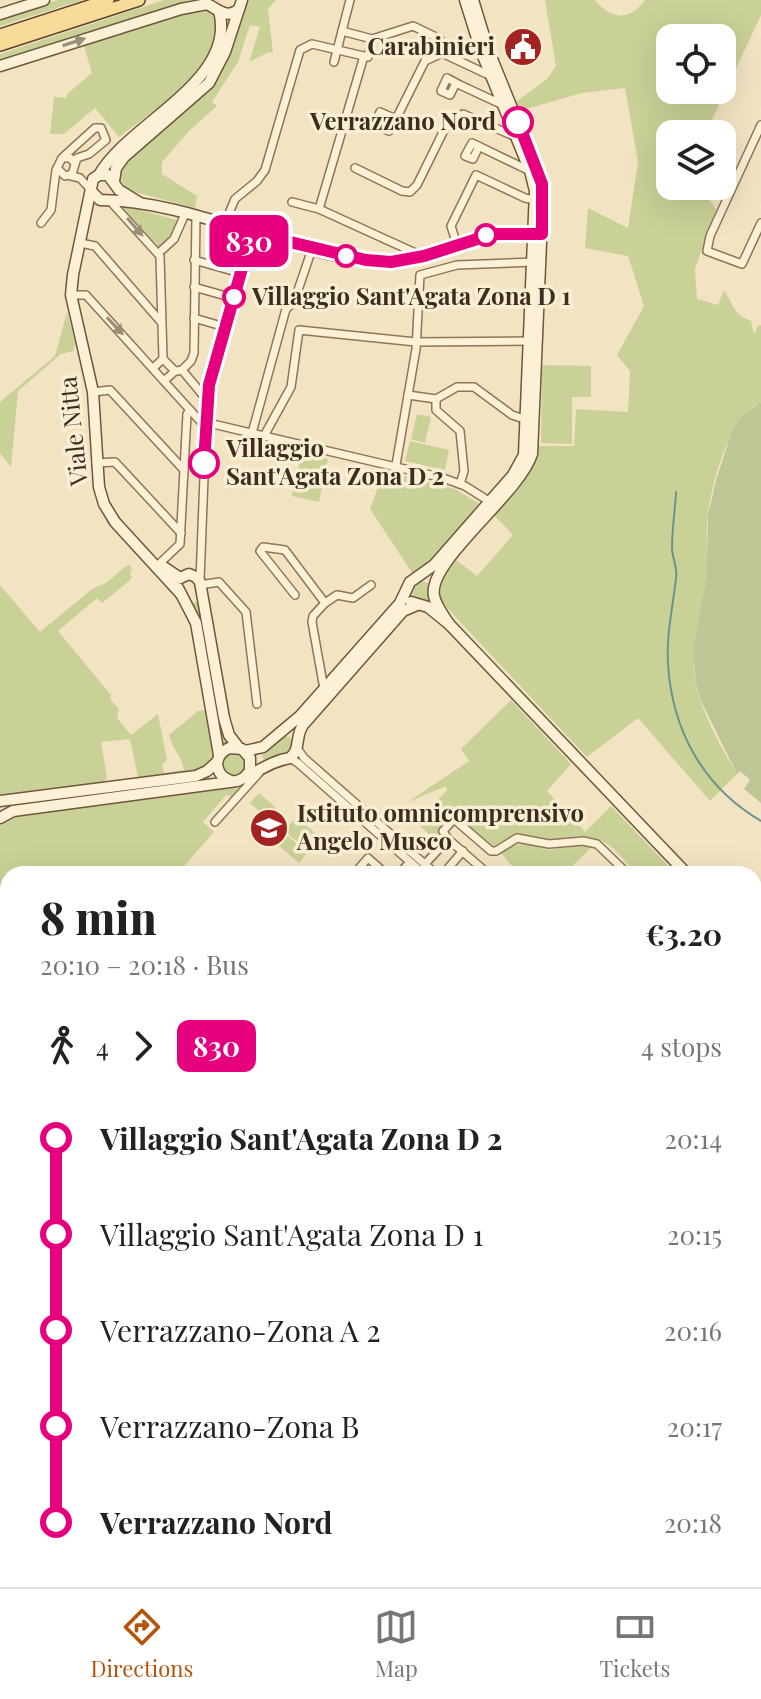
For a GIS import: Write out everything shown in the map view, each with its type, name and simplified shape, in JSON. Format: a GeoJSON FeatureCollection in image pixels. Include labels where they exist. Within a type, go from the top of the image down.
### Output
{"type":"FeatureCollection","features":[{"type":"Feature","properties":{"kind":"main road"},"geometry":{"type":"LineString","coordinates":[[5,13],[44,0]]}},
{"type":"Feature","properties":{"kind":"main road"},"geometry":{"type":"LineString","coordinates":[[0,35],[108,0]]}},
{"type":"Feature","properties":{"kind":"main road"},"geometry":{"type":"LineString","coordinates":[[0,45],[139,0]]}},
{"type":"Feature","properties":{"kind":"main road"},"geometry":{"type":"LineString","coordinates":[[156,16],[193,0]]}},
{"type":"Feature","properties":{"kind":"main road"},"geometry":{"type":"LineString","coordinates":[[465,0],[491,76],[538,194]]}},
{"type":"Feature","properties":{"kind":"main road"},"geometry":{"type":"LineString","coordinates":[[0,801],[196,776],[207,771],[229,748],[263,747],[300,716],[400,603],[410,582],[454,547],[523,473],[532,454],[537,168],[488,49],[473,0]]}},
{"type":"Feature","properties":{"kind":"main road"},"geometry":{"type":"LineString","coordinates":[[0,66],[156,16],[207,4],[217,6],[227,14],[234,14],[241,3]]}},
{"type":"Feature","properties":{"kind":"main road"},"geometry":{"type":"LineString","coordinates":[[83,243],[93,215],[115,184],[116,168],[124,157],[209,83],[225,52],[241,3]]}},
{"type":"Feature","properties":{"kind":"main road"},"geometry":{"type":"LineString","coordinates":[[217,6],[221,25],[219,39],[205,71],[184,93],[124,143],[90,190],[96,198],[140,203],[312,249],[366,260],[391,262],[424,256],[493,234],[538,234]]}},
{"type":"Feature","properties":{"kind":"main road"},"geometry":{"type":"LineString","coordinates":[[98,176],[108,175],[140,203]]}},
{"type":"Feature","properties":{"kind":"main road","name":"Viale Nitta"},"geometry":{"type":"LineString","coordinates":[[90,190],[74,295],[96,392],[101,496],[111,516],[182,596],[196,623],[218,758]]}},
{"type":"Feature","properties":{"kind":"main road"},"geometry":{"type":"LineString","coordinates":[[493,503],[521,463],[526,446],[534,341],[533,262],[538,234]]}},
{"type":"Feature","properties":{"kind":"main road"},"geometry":{"type":"LineString","coordinates":[[99,463],[113,509],[125,525],[171,574],[196,577],[200,586],[226,728],[251,765],[240,782]]}},
{"type":"Feature","properties":{"kind":"main road"},"geometry":{"type":"LineString","coordinates":[[0,818],[13,811],[240,782],[277,760],[290,758],[303,725],[403,611],[431,601],[438,571],[454,547]]}},
{"type":"Feature","properties":{"kind":"main road"},"geometry":{"type":"LineString","coordinates":[[185,576],[178,586],[182,596],[193,600],[200,586]]}},
{"type":"Feature","properties":{"kind":"main road"},"geometry":{"type":"LineString","coordinates":[[418,578],[426,579],[449,624]]}},
{"type":"Feature","properties":{"kind":"main road"},"geometry":{"type":"LineString","coordinates":[[406,591],[409,600],[432,610],[449,624],[679,866]]}},
{"type":"Feature","properties":{"kind":"main road"},"geometry":{"type":"LineString","coordinates":[[281,732],[290,733],[297,744]]}},
{"type":"Feature","properties":{"kind":"main road"},"geometry":{"type":"LineString","coordinates":[[218,758],[220,775],[240,782]]}},
{"type":"Feature","properties":{"kind":"street"},"geometry":{"type":"LineString","coordinates":[[5,13],[17,0]]}},
{"type":"Feature","properties":{"kind":"street"},"geometry":{"type":"LineString","coordinates":[[334,62],[350,0]]}},
{"type":"Feature","properties":{"kind":"street"},"geometry":{"type":"LineString","coordinates":[[342,31],[372,39],[413,26],[440,39]]}},
{"type":"Feature","properties":{"kind":"street"},"geometry":{"type":"LineString","coordinates":[[224,225],[235,199],[265,170],[300,50],[312,44],[368,57],[372,39]]}},
{"type":"Feature","properties":{"kind":"street"},"geometry":{"type":"LineString","coordinates":[[397,116],[425,61],[442,53],[491,76]]}},
{"type":"Feature","properties":{"kind":"street"},"geometry":{"type":"LineString","coordinates":[[319,209],[364,56]]}},
{"type":"Feature","properties":{"kind":"street"},"geometry":{"type":"LineString","coordinates":[[458,84],[503,105]]}},
{"type":"Feature","properties":{"kind":"street"},"geometry":{"type":"LineString","coordinates":[[355,168],[410,192],[417,185],[448,122],[463,114],[516,137]]}},
{"type":"Feature","properties":{"kind":"street"},"geometry":{"type":"LineString","coordinates":[[761,125],[710,236],[707,251],[742,264],[761,223]]}},
{"type":"Feature","properties":{"kind":"street"},"geometry":{"type":"LineString","coordinates":[[41,223],[51,210],[53,187],[57,168],[62,158],[95,128],[101,128],[106,140],[89,154],[81,155],[71,171],[53,187]]}},
{"type":"Feature","properties":{"kind":"street"},"geometry":{"type":"LineString","coordinates":[[481,147],[530,171]]}},
{"type":"Feature","properties":{"kind":"street"},"geometry":{"type":"LineString","coordinates":[[62,158],[70,158],[71,171],[90,190]]}},
{"type":"Feature","properties":{"kind":"street"},"geometry":{"type":"LineString","coordinates":[[57,168],[84,178],[98,176]]}},
{"type":"Feature","properties":{"kind":"street"},"geometry":{"type":"LineString","coordinates":[[457,245],[451,226],[476,175],[525,198],[538,194]]}},
{"type":"Feature","properties":{"kind":"street"},"geometry":{"type":"LineString","coordinates":[[107,199],[161,253]]}},
{"type":"Feature","properties":{"kind":"street"},"geometry":{"type":"LineString","coordinates":[[292,202],[319,209],[424,256]]}},
{"type":"Feature","properties":{"kind":"street"},"geometry":{"type":"LineString","coordinates":[[163,359],[161,253],[190,216]]}},
{"type":"Feature","properties":{"kind":"street"},"geometry":{"type":"LineString","coordinates":[[166,384],[191,361],[194,260],[190,216]]}},
{"type":"Feature","properties":{"kind":"street"},"geometry":{"type":"LineString","coordinates":[[252,233],[207,400],[198,565],[200,586],[219,582],[246,612],[257,704]]}},
{"type":"Feature","properties":{"kind":"street"},"geometry":{"type":"LineString","coordinates":[[83,243],[95,246],[161,322]]}},
{"type":"Feature","properties":{"kind":"street"},"geometry":{"type":"LineString","coordinates":[[252,433],[286,309],[294,302],[312,249]]}},
{"type":"Feature","properties":{"kind":"street"},"geometry":{"type":"LineString","coordinates":[[194,260],[240,273]]}},
{"type":"Feature","properties":{"kind":"street"},"geometry":{"type":"LineString","coordinates":[[396,465],[416,342],[420,275],[457,265],[533,262]]}},
{"type":"Feature","properties":{"kind":"street"},"geometry":{"type":"LineString","coordinates":[[194,287],[233,298]]}},
{"type":"Feature","properties":{"kind":"street"},"geometry":{"type":"LineString","coordinates":[[74,295],[86,295],[200,421],[396,465],[460,484],[493,503]]}},
{"type":"Feature","properties":{"kind":"street"},"geometry":{"type":"LineString","coordinates":[[148,307],[161,297]]}},
{"type":"Feature","properties":{"kind":"street"},"geometry":{"type":"LineString","coordinates":[[194,318],[225,327]]}},
{"type":"Feature","properties":{"kind":"street"},"geometry":{"type":"LineString","coordinates":[[264,436],[291,387],[299,330],[416,342],[534,341]]}},
{"type":"Feature","properties":{"kind":"street"},"geometry":{"type":"LineString","coordinates":[[151,366],[163,359]]}},
{"type":"Feature","properties":{"kind":"street"},"geometry":{"type":"LineString","coordinates":[[163,359],[179,370],[207,400]]}},
{"type":"Feature","properties":{"kind":"street"},"geometry":{"type":"LineString","coordinates":[[408,395],[436,399],[457,387],[474,387],[512,415],[527,420]]}},
{"type":"Feature","properties":{"kind":"street"},"geometry":{"type":"LineString","coordinates":[[96,392],[110,390],[184,470]]}},
{"type":"Feature","properties":{"kind":"street"},"geometry":{"type":"LineString","coordinates":[[436,399],[436,410],[460,431],[464,471],[460,484]]}},
{"type":"Feature","properties":{"kind":"street"},"geometry":{"type":"LineString","coordinates":[[160,563],[180,544],[187,414],[190,410]]}},
{"type":"Feature","properties":{"kind":"street"},"geometry":{"type":"LineString","coordinates":[[99,463],[115,462],[181,533]]}},
{"type":"Feature","properties":{"kind":"street"},"geometry":{"type":"LineString","coordinates":[[295,595],[260,551],[263,547],[285,550],[325,603]]}},
{"type":"Feature","properties":{"kind":"street"},"geometry":{"type":"LineString","coordinates":[[185,576],[198,565]]}},
{"type":"Feature","properties":{"kind":"street"},"geometry":{"type":"LineString","coordinates":[[324,689],[313,616],[337,595],[353,598],[371,585]]}},
{"type":"Feature","properties":{"kind":"street"},"geometry":{"type":"LineString","coordinates":[[297,744],[304,758],[425,864],[448,839]]}},
{"type":"Feature","properties":{"kind":"street"},"geometry":{"type":"LineString","coordinates":[[290,758],[415,866]]}},
{"type":"Feature","properties":{"kind":"street"},"geometry":{"type":"LineString","coordinates":[[215,822],[240,782]]}},
{"type":"Feature","properties":{"kind":"street"},"geometry":{"type":"LineString","coordinates":[[479,866],[443,831],[454,819],[491,851],[517,838],[549,844],[583,841],[603,848],[620,866]]}},
{"type":"Feature","properties":{"kind":"street"},"geometry":{"type":"LineString","coordinates":[[450,866],[463,851]]}},
{"type":"Feature","properties":{"kind":"street"},"geometry":{"type":"LineString","coordinates":[[361,866],[368,858],[377,866]]}},
{"type":"Feature","properties":{"kind":"street"},"geometry":{"type":"LineString","coordinates":[[406,866],[410,862]]}},
{"type":"Feature","properties":{"kind":"green space"},"geometry":{"type":"Polygon","coordinates":[[[58,0],[83,0],[0,26],[0,19],[58,0]]]}},
{"type":"Feature","properties":{"kind":"green space"},"geometry":{"type":"Polygon","coordinates":[[[164,0],[190,0],[0,62],[0,54],[164,0]]]}},
{"type":"Feature","properties":{"kind":"green space"},"geometry":{"type":"Polygon","coordinates":[[[248,0],[276,0],[268,9],[273,53],[249,62],[260,27],[250,25],[238,62],[212,102],[217,106],[190,130],[162,162],[162,174],[197,196],[195,208],[127,190],[120,178],[122,168],[212,87],[227,61],[248,0]]]}},
{"type":"Feature","properties":{"kind":"green space"},"geometry":{"type":"Polygon","coordinates":[[[545,0],[595,0],[607,11],[627,15],[645,0],[761,0],[761,15],[736,68],[736,24],[656,24],[656,104],[719,104],[712,120],[656,120],[656,200],[709,200],[716,209],[695,269],[697,299],[718,305],[724,290],[737,312],[751,321],[754,335],[761,325],[761,402],[750,410],[731,436],[713,485],[707,523],[707,576],[695,644],[694,671],[708,720],[737,774],[710,801],[638,718],[587,757],[446,607],[440,594],[443,576],[456,560],[477,576],[513,535],[494,515],[529,474],[538,446],[574,446],[576,409],[628,412],[630,371],[617,355],[644,306],[628,256],[585,248],[588,208],[628,228],[638,162],[625,88],[582,93],[519,111],[516,102],[547,79],[556,66],[545,0]]]}},
{"type":"Feature","properties":{"kind":"green space"},"geometry":{"type":"Polygon","coordinates":[[[203,7],[213,12],[216,24],[214,37],[199,69],[176,94],[119,137],[95,108],[64,134],[50,134],[54,97],[67,98],[67,94],[92,73],[84,46],[203,7]]]}},
{"type":"Feature","properties":{"kind":"green space"},"geometry":{"type":"Polygon","coordinates":[[[120,205],[181,221],[170,239],[159,247],[120,205]]]}},
{"type":"Feature","properties":{"kind":"green space"},"geometry":{"type":"Polygon","coordinates":[[[67,312],[74,351],[61,354],[18,391],[11,467],[0,453],[0,402],[55,356],[67,312]]]}},
{"type":"Feature","properties":{"kind":"green space"},"geometry":{"type":"Polygon","coordinates":[[[542,365],[591,366],[591,397],[572,397],[572,444],[541,443],[542,365]]]}},
{"type":"Feature","properties":{"kind":"green space"},"geometry":{"type":"Polygon","coordinates":[[[761,402],[761,803],[744,789],[750,780],[740,771],[737,774],[701,701],[693,650],[707,575],[708,515],[716,480],[732,431],[742,416],[761,402]]]}},
{"type":"Feature","properties":{"kind":"green space"},"geometry":{"type":"Polygon","coordinates":[[[417,414],[431,417],[425,443],[411,439],[417,414]]]}},
{"type":"Feature","properties":{"kind":"green space"},"geometry":{"type":"Polygon","coordinates":[[[410,441],[449,450],[445,470],[405,461],[410,441]]]}},
{"type":"Feature","properties":{"kind":"green space"},"geometry":{"type":"Polygon","coordinates":[[[302,453],[328,459],[319,502],[292,496],[302,453]]]}},
{"type":"Feature","properties":{"kind":"green space"},"geometry":{"type":"Polygon","coordinates":[[[384,471],[455,489],[479,504],[426,566],[413,574],[370,509],[384,471]]]}},
{"type":"Feature","properties":{"kind":"green space"},"geometry":{"type":"Polygon","coordinates":[[[130,565],[132,577],[129,581],[102,603],[97,598],[58,631],[111,695],[110,699],[119,709],[117,718],[131,735],[158,714],[167,760],[162,765],[164,773],[184,770],[169,735],[198,711],[208,710],[214,744],[211,760],[186,774],[138,777],[130,739],[101,742],[107,777],[103,784],[0,796],[0,585],[40,632],[92,589],[106,583],[130,565]]]}},
{"type":"Feature","properties":{"kind":"green space"},"geometry":{"type":"Polygon","coordinates":[[[421,581],[429,584],[432,592],[429,600],[421,603],[413,600],[410,592],[413,584],[421,581]]]}},
{"type":"Feature","properties":{"kind":"green space"},"geometry":{"type":"Polygon","coordinates":[[[200,601],[231,743],[222,747],[191,604],[200,601]]]}},
{"type":"Feature","properties":{"kind":"green space"},"geometry":{"type":"Polygon","coordinates":[[[511,700],[571,764],[547,791],[585,832],[611,806],[668,866],[630,866],[613,848],[599,839],[582,836],[548,839],[517,833],[492,847],[455,816],[434,839],[417,823],[447,790],[446,786],[408,802],[469,761],[461,749],[511,700]]]}},
{"type":"Feature","properties":{"kind":"green space"},"geometry":{"type":"Polygon","coordinates":[[[282,736],[290,737],[294,748],[285,755],[265,761],[260,752],[282,736]]]}},
{"type":"Feature","properties":{"kind":"green space"},"geometry":{"type":"Polygon","coordinates":[[[236,751],[247,760],[245,773],[232,778],[221,769],[223,755],[236,751]]]}},
{"type":"Feature","properties":{"kind":"green space"},"geometry":{"type":"Polygon","coordinates":[[[235,787],[238,790],[232,797],[226,795],[203,822],[214,832],[184,866],[0,866],[0,824],[14,816],[235,787]]]}},
{"type":"Feature","properties":{"kind":"green space"},"geometry":{"type":"Polygon","coordinates":[[[259,793],[276,808],[267,818],[250,803],[259,793]]]}},
{"type":"Feature","properties":{"kind":"green space"},"geometry":{"type":"Polygon","coordinates":[[[297,817],[323,840],[310,854],[284,830],[297,817]]]}},
{"type":"Feature","properties":{"kind":"green space"},"geometry":{"type":"Polygon","coordinates":[[[288,836],[307,853],[299,863],[279,846],[288,836]]]}},
{"type":"Feature","properties":{"kind":"green space"},"geometry":{"type":"Polygon","coordinates":[[[525,843],[548,850],[583,845],[592,847],[572,866],[512,866],[501,853],[509,847],[525,843]]]}},
{"type":"Feature","properties":{"kind":"waterway"},"geometry":{"type":"LineString","coordinates":[[676,492],[672,548],[676,574],[668,653],[676,712],[684,734],[707,774],[741,807],[761,821]]}},
{"type":"Feature","properties":{"kind":"bus line","name":"830"},"geometry":{"type":"LineString","coordinates":[[204,463],[209,385],[252,233],[306,248],[391,262],[410,260],[493,234],[542,234],[542,184],[518,122]]}},
{"type":"Feature","properties":{"kind":"place","name":"Carabinieri"},"geometry":{"type":"Point","coordinates":[523,47]}},
{"type":"Feature","properties":{"kind":"place","name":"Verrazzano Nord"},"geometry":{"type":"Point","coordinates":[518,122]}},
{"type":"Feature","properties":{"kind":"place","name":"Villaggio Sant'Agata Zona D 1"},"geometry":{"type":"Point","coordinates":[234,297]}},
{"type":"Feature","properties":{"kind":"place","name":"Villaggio Sant'Agata Zona D 2"},"geometry":{"type":"Point","coordinates":[204,463]}},
{"type":"Feature","properties":{"kind":"place","name":"Istituto omnicomprensivo Angelo Musco"},"geometry":{"type":"Point","coordinates":[269,828]}}]}
